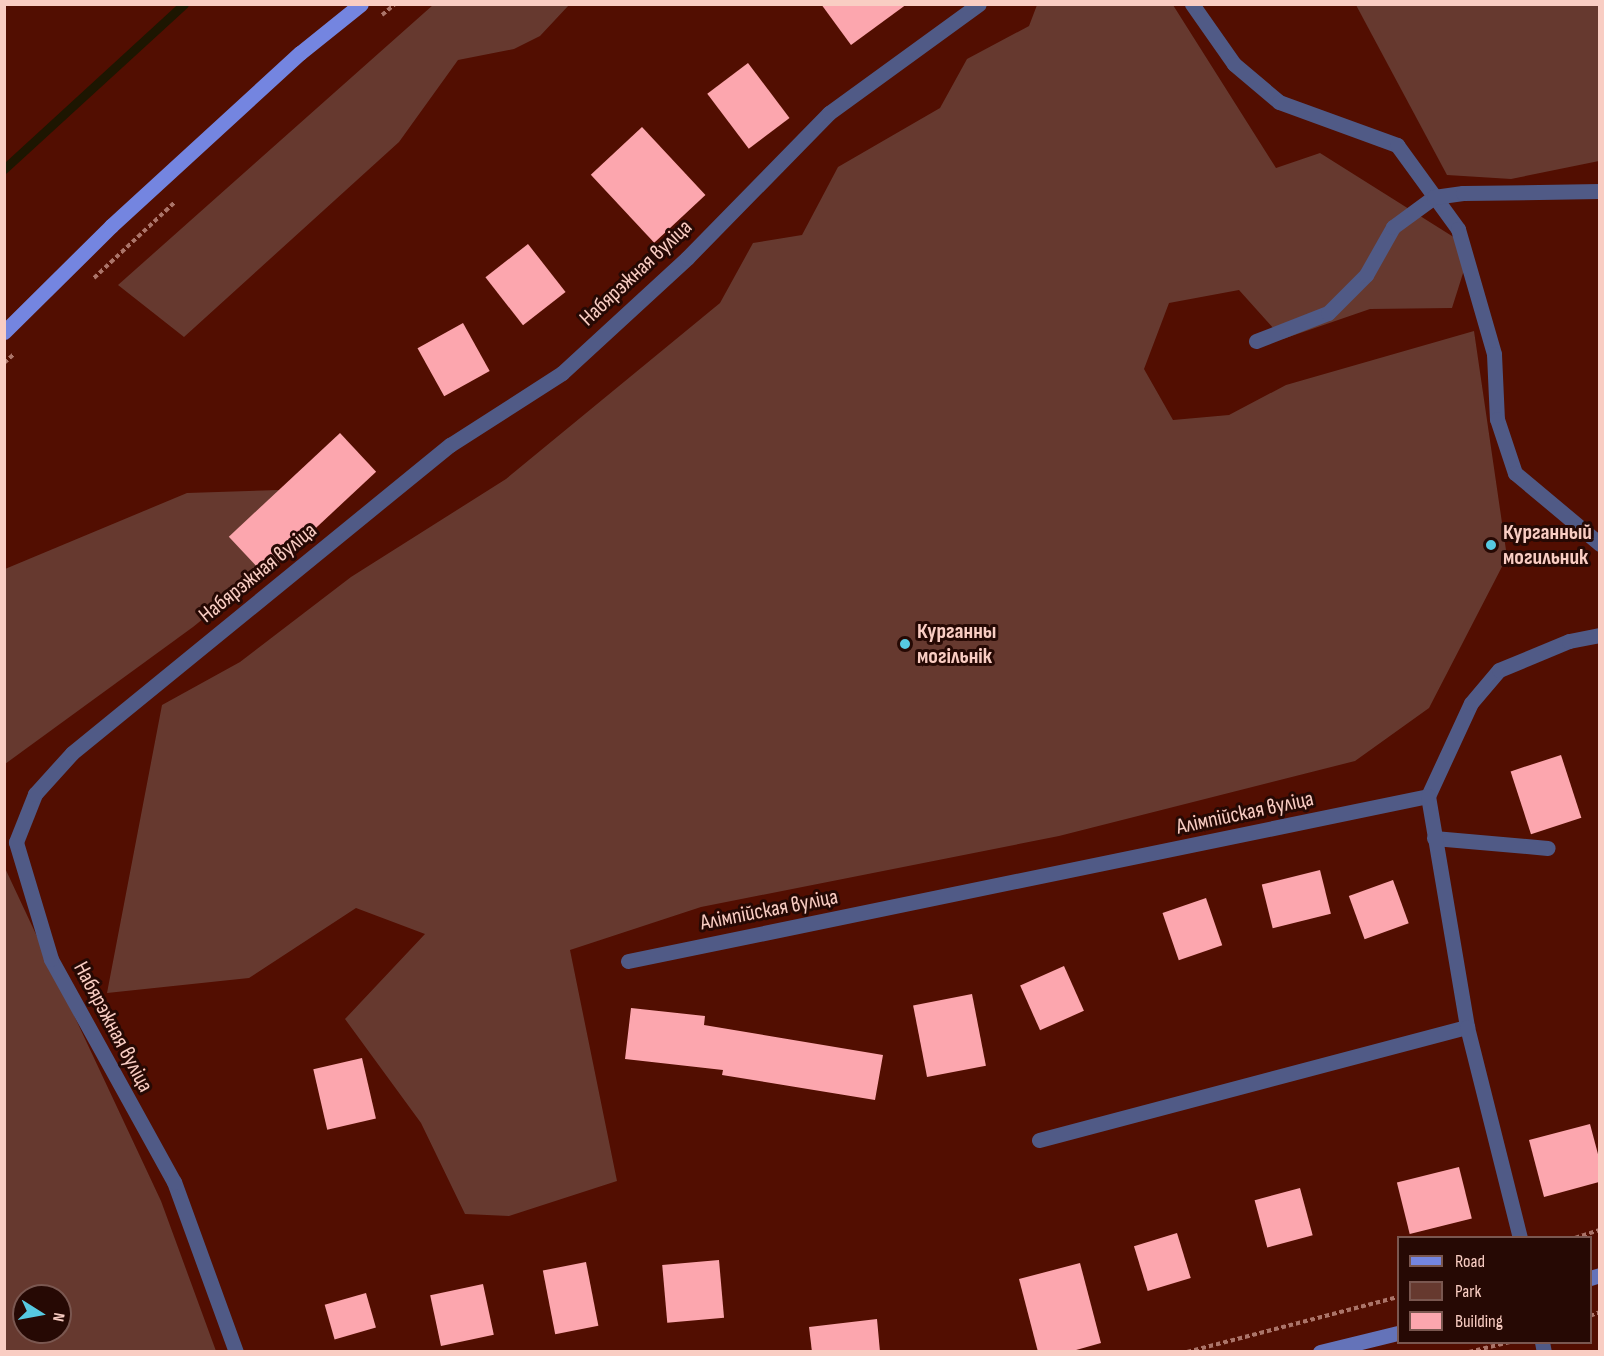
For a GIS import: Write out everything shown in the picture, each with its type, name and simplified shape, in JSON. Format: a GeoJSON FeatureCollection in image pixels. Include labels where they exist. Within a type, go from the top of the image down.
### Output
{"type":"FeatureCollection","features":[{"type":"Feature","properties":{"kind":"main road"},"geometry":{"type":"LineString","coordinates":[[4,332],[128,211],[300,53],[361,4]]}},
{"type":"Feature","properties":{"kind":"main road"},"geometry":{"type":"LineString","coordinates":[[1320,1352],[1397,1333]]}},
{"type":"Feature","properties":{"kind":"street","name":"Набярэжная вуліца"},"geometry":{"type":"LineString","coordinates":[[236,1352],[174,1182],[51,959],[16,842],[35,794],[72,753],[450,445],[562,373],[687,258],[829,112],[980,4]]}},
{"type":"Feature","properties":{"kind":"street"},"geometry":{"type":"LineString","coordinates":[[1192,4],[1234,64],[1279,102],[1397,145],[1462,240],[1494,354],[1497,419],[1515,473],[1599,544]]}},
{"type":"Feature","properties":{"kind":"street"},"geometry":{"type":"LineString","coordinates":[[1256,341],[1328,313],[1366,275],[1393,227],[1434,197],[1463,193],[1599,191]]}},
{"type":"Feature","properties":{"kind":"street"},"geometry":{"type":"LineString","coordinates":[[1519,1236],[1467,1027],[1428,796],[1471,703],[1499,670],[1569,641],[1599,635]]}},
{"type":"Feature","properties":{"kind":"street","name":"Алімпійская вуліца"},"geometry":{"type":"LineString","coordinates":[[628,961],[1428,796]]}},
{"type":"Feature","properties":{"kind":"street"},"geometry":{"type":"LineString","coordinates":[[1434,838],[1548,848]]}},
{"type":"Feature","properties":{"kind":"street"},"geometry":{"type":"LineString","coordinates":[[1039,1140],[1467,1027]]}},
{"type":"Feature","properties":{"kind":"path"},"geometry":{"type":"LineString","coordinates":[[377,19],[395,4]]}},
{"type":"Feature","properties":{"kind":"path"},"geometry":{"type":"LineString","coordinates":[[91,281],[177,200]]}},
{"type":"Feature","properties":{"kind":"path"},"geometry":{"type":"LineString","coordinates":[[4,363],[22,347]]}},
{"type":"Feature","properties":{"kind":"path"},"geometry":{"type":"LineString","coordinates":[[1581,1236],[1599,1230]]}},
{"type":"Feature","properties":{"kind":"path"},"geometry":{"type":"LineString","coordinates":[[1187,1352],[1397,1297]]}},
{"type":"Feature","properties":{"kind":"path"},"geometry":{"type":"LineString","coordinates":[[1468,1352],[1502,1344]]}},
{"type":"Feature","properties":{"kind":"green space"},"geometry":{"type":"Polygon","coordinates":[[[433,5],[569,5],[540,36],[514,49],[458,60],[399,142],[184,337],[118,285],[433,5]]]}},
{"type":"Feature","properties":{"kind":"green space"},"geometry":{"type":"Polygon","coordinates":[[[1037,5],[1173,5],[1276,168],[1320,153],[1471,248],[1452,308],[1370,309],[1283,339],[1239,290],[1169,303],[1144,369],[1173,420],[1229,415],[1286,385],[1474,331],[1507,557],[1429,708],[1355,761],[1059,836],[701,907],[570,950],[617,1181],[509,1216],[465,1214],[421,1123],[345,1019],[425,934],[356,908],[249,978],[107,993],[162,705],[240,662],[351,577],[506,479],[720,303],[753,243],[802,235],[838,167],[940,108],[967,59],[1029,26],[1037,5]]]}},
{"type":"Feature","properties":{"kind":"green space"},"geometry":{"type":"Polygon","coordinates":[[[1356,5],[1599,5],[1599,161],[1511,179],[1447,175],[1356,5]]]}},
{"type":"Feature","properties":{"kind":"green space"},"geometry":{"type":"Polygon","coordinates":[[[279,490],[312,508],[317,527],[193,627],[5,764],[5,569],[187,493],[279,490]]]}},
{"type":"Feature","properties":{"kind":"green space"},"geometry":{"type":"Polygon","coordinates":[[[4,866],[161,1201],[216,1351],[5,1351],[4,866]]]}},
{"type":"Feature","properties":{"kind":"building"},"geometry":{"type":"Polygon","coordinates":[[[821,4],[907,4],[851,45],[821,4]]]}},
{"type":"Feature","properties":{"kind":"building"},"geometry":{"type":"Polygon","coordinates":[[[748,63],[790,118],[749,149],[707,94],[748,63]]]}},
{"type":"Feature","properties":{"kind":"building"},"geometry":{"type":"Polygon","coordinates":[[[642,127],[705,195],[654,243],[591,175],[642,127]]]}},
{"type":"Feature","properties":{"kind":"building"},"geometry":{"type":"Polygon","coordinates":[[[528,244],[566,292],[523,325],[485,277],[528,244]]]}},
{"type":"Feature","properties":{"kind":"building"},"geometry":{"type":"Polygon","coordinates":[[[463,323],[490,371],[444,396],[418,348],[463,323]]]}},
{"type":"Feature","properties":{"kind":"building"},"geometry":{"type":"Polygon","coordinates":[[[340,433],[376,472],[265,575],[229,537],[340,433]]]}},
{"type":"Feature","properties":{"kind":"building"},"geometry":{"type":"Polygon","coordinates":[[[1561,755],[1581,818],[1531,834],[1511,771],[1561,755]]]}},
{"type":"Feature","properties":{"kind":"building"},"geometry":{"type":"Polygon","coordinates":[[[1320,870],[1331,914],[1273,928],[1262,885],[1320,870]]]}},
{"type":"Feature","properties":{"kind":"building"},"geometry":{"type":"Polygon","coordinates":[[[1393,880],[1409,923],[1365,939],[1349,896],[1393,880]]]}},
{"type":"Feature","properties":{"kind":"building"},"geometry":{"type":"Polygon","coordinates":[[[1206,898],[1222,945],[1179,960],[1163,913],[1206,898]]]}},
{"type":"Feature","properties":{"kind":"building"},"geometry":{"type":"Polygon","coordinates":[[[1064,966],[1084,1011],[1040,1030],[1020,986],[1064,966]]]}},
{"type":"Feature","properties":{"kind":"building"},"geometry":{"type":"Polygon","coordinates":[[[972,994],[986,1066],[927,1077],[913,1005],[972,994]]]}},
{"type":"Feature","properties":{"kind":"building"},"geometry":{"type":"Polygon","coordinates":[[[631,1008],[705,1016],[704,1025],[883,1055],[875,1100],[722,1075],[723,1070],[625,1059],[631,1008]]]}},
{"type":"Feature","properties":{"kind":"building"},"geometry":{"type":"Polygon","coordinates":[[[362,1058],[376,1118],[327,1130],[313,1069],[362,1058]]]}},
{"type":"Feature","properties":{"kind":"building"},"geometry":{"type":"Polygon","coordinates":[[[1590,1124],[1599,1158],[1599,1182],[1544,1197],[1529,1140],[1590,1124]]]}},
{"type":"Feature","properties":{"kind":"building"},"geometry":{"type":"Polygon","coordinates":[[[1459,1167],[1472,1218],[1410,1234],[1397,1182],[1459,1167]]]}},
{"type":"Feature","properties":{"kind":"building"},"geometry":{"type":"Polygon","coordinates":[[[1300,1188],[1313,1235],[1267,1247],[1255,1200],[1300,1188]]]}},
{"type":"Feature","properties":{"kind":"building"},"geometry":{"type":"Polygon","coordinates":[[[1177,1233],[1191,1278],[1148,1291],[1134,1246],[1177,1233]]]}},
{"type":"Feature","properties":{"kind":"building"},"geometry":{"type":"Polygon","coordinates":[[[719,1260],[724,1318],[667,1323],[662,1265],[719,1260]]]}},
{"type":"Feature","properties":{"kind":"building"},"geometry":{"type":"Polygon","coordinates":[[[586,1262],[598,1326],[555,1334],[543,1270],[586,1262]]]}},
{"type":"Feature","properties":{"kind":"building"},"geometry":{"type":"Polygon","coordinates":[[[1080,1263],[1101,1343],[1069,1352],[1038,1352],[1019,1279],[1080,1263]]]}},
{"type":"Feature","properties":{"kind":"building"},"geometry":{"type":"Polygon","coordinates":[[[483,1284],[494,1335],[441,1346],[430,1295],[483,1284]]]}},
{"type":"Feature","properties":{"kind":"building"},"geometry":{"type":"Polygon","coordinates":[[[366,1293],[376,1328],[335,1339],[325,1305],[366,1293]]]}},
{"type":"Feature","properties":{"kind":"building"},"geometry":{"type":"Polygon","coordinates":[[[877,1319],[880,1352],[812,1352],[809,1327],[877,1319]]]}},
{"type":"Feature","properties":{"kind":"waterway"},"geometry":{"type":"LineString","coordinates":[[4,169],[184,4]]}},
{"type":"Feature","properties":{"kind":"place","name":"Курганный могильник"},"geometry":{"type":"Point","coordinates":[1491,545]}},
{"type":"Feature","properties":{"kind":"place","name":"Курганны могільнік"},"geometry":{"type":"Point","coordinates":[905,644]}}]}
